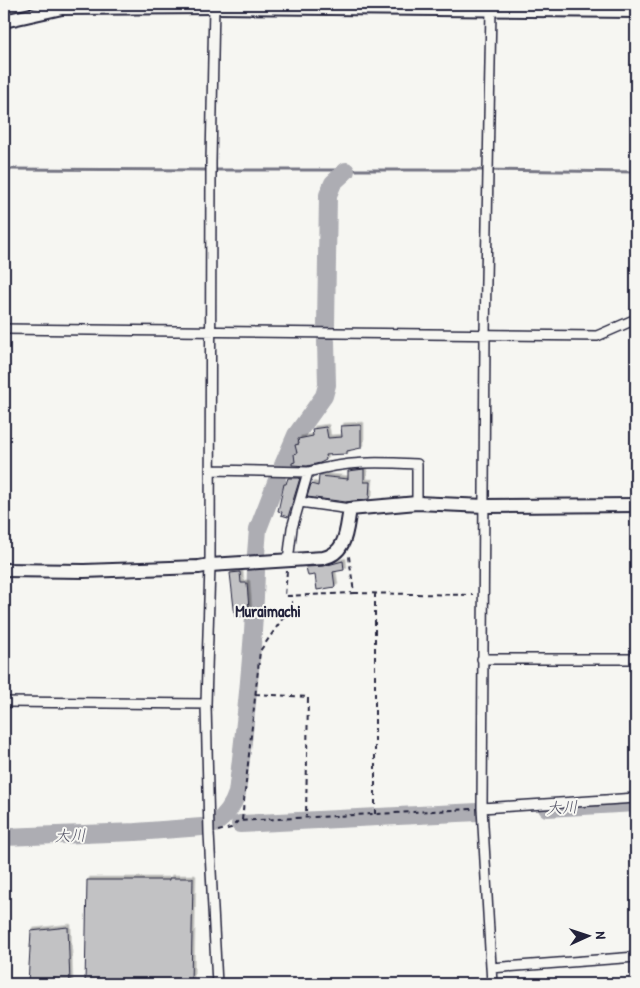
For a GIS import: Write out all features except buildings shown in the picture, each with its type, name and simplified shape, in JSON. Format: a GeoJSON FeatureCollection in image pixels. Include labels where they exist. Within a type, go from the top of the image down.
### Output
{"type":"FeatureCollection","features":[{"type":"Feature","properties":{"kind":"street"},"geometry":{"type":"LineString","coordinates":[[214,5],[211,162],[210,565],[206,704],[208,833],[217,984]]}},
{"type":"Feature","properties":{"kind":"street"},"geometry":{"type":"LineString","coordinates":[[4,21],[62,8],[214,5],[636,11]]}},
{"type":"Feature","properties":{"kind":"street"},"geometry":{"type":"LineString","coordinates":[[491,9],[485,334],[482,808],[492,984]]}},
{"type":"Feature","properties":{"kind":"street"},"geometry":{"type":"LineString","coordinates":[[4,329],[597,336],[636,319]]}},
{"type":"Feature","properties":{"kind":"street"},"geometry":{"type":"LineString","coordinates":[[210,470],[308,472],[333,465],[367,462],[417,464],[417,503]]}},
{"type":"Feature","properties":{"kind":"street"},"geometry":{"type":"LineString","coordinates":[[288,561],[292,528],[308,472]]}},
{"type":"Feature","properties":{"kind":"street"},"geometry":{"type":"LineString","coordinates":[[300,502],[350,509],[417,503],[485,506],[636,505]]}},
{"type":"Feature","properties":{"kind":"street"},"geometry":{"type":"LineString","coordinates":[[4,570],[84,571],[199,567],[332,556],[339,551],[344,540],[350,509]]}},
{"type":"Feature","properties":{"kind":"street"},"geometry":{"type":"LineString","coordinates":[[482,659],[636,659]]}},
{"type":"Feature","properties":{"kind":"street"},"geometry":{"type":"LineString","coordinates":[[4,702],[206,704]]}},
{"type":"Feature","properties":{"kind":"street"},"geometry":{"type":"LineString","coordinates":[[482,808],[636,798]]}},
{"type":"Feature","properties":{"kind":"street"},"geometry":{"type":"LineString","coordinates":[[491,968],[636,958]]}},
{"type":"Feature","properties":{"kind":"path"},"geometry":{"type":"LineString","coordinates":[[332,556],[349,557],[354,593]]}},
{"type":"Feature","properties":{"kind":"path"},"geometry":{"type":"LineString","coordinates":[[288,561],[285,596],[354,593],[483,595]]}},
{"type":"Feature","properties":{"kind":"path"},"geometry":{"type":"LineString","coordinates":[[375,594],[375,814]]}},
{"type":"Feature","properties":{"kind":"path"},"geometry":{"type":"LineString","coordinates":[[242,820],[260,651],[292,605],[292,596]]}},
{"type":"Feature","properties":{"kind":"path"},"geometry":{"type":"LineString","coordinates":[[255,694],[308,697],[306,817]]}},
{"type":"Feature","properties":{"kind":"path"},"geometry":{"type":"LineString","coordinates":[[208,833],[231,828],[238,820],[482,808]]}},
{"type":"Feature","properties":{"kind":"waterway"},"geometry":{"type":"LineString","coordinates":[[4,169],[206,170]]}},
{"type":"Feature","properties":{"kind":"waterway"},"geometry":{"type":"LineString","coordinates":[[216,170],[636,172]]}},
{"type":"Feature","properties":{"kind":"waterway"},"geometry":{"type":"LineString","coordinates":[[326,325],[328,195],[333,183],[346,171]]}},
{"type":"Feature","properties":{"kind":"waterway"},"geometry":{"type":"LineString","coordinates":[[283,465],[296,435],[324,396],[327,385],[326,341]]}},
{"type":"Feature","properties":{"kind":"waterway"},"geometry":{"type":"LineString","coordinates":[[256,554],[258,529],[277,480]]}},
{"type":"Feature","properties":{"kind":"waterway"},"geometry":{"type":"LineString","coordinates":[[215,824],[229,810],[237,793],[249,682],[256,571]]}},
{"type":"Feature","properties":{"kind":"waterway","name":"大川"},"geometry":{"type":"LineString","coordinates":[[547,808],[636,803]]}},
{"type":"Feature","properties":{"kind":"waterway"},"geometry":{"type":"LineString","coordinates":[[240,824],[478,812]]}},
{"type":"Feature","properties":{"kind":"waterway","name":"大川"},"geometry":{"type":"LineString","coordinates":[[4,837],[136,832],[202,827]]}},
{"type":"Feature","properties":{"kind":"district","name":"Muraimachi"},"geometry":{"type":"Point","coordinates":[268,611]}}]}
